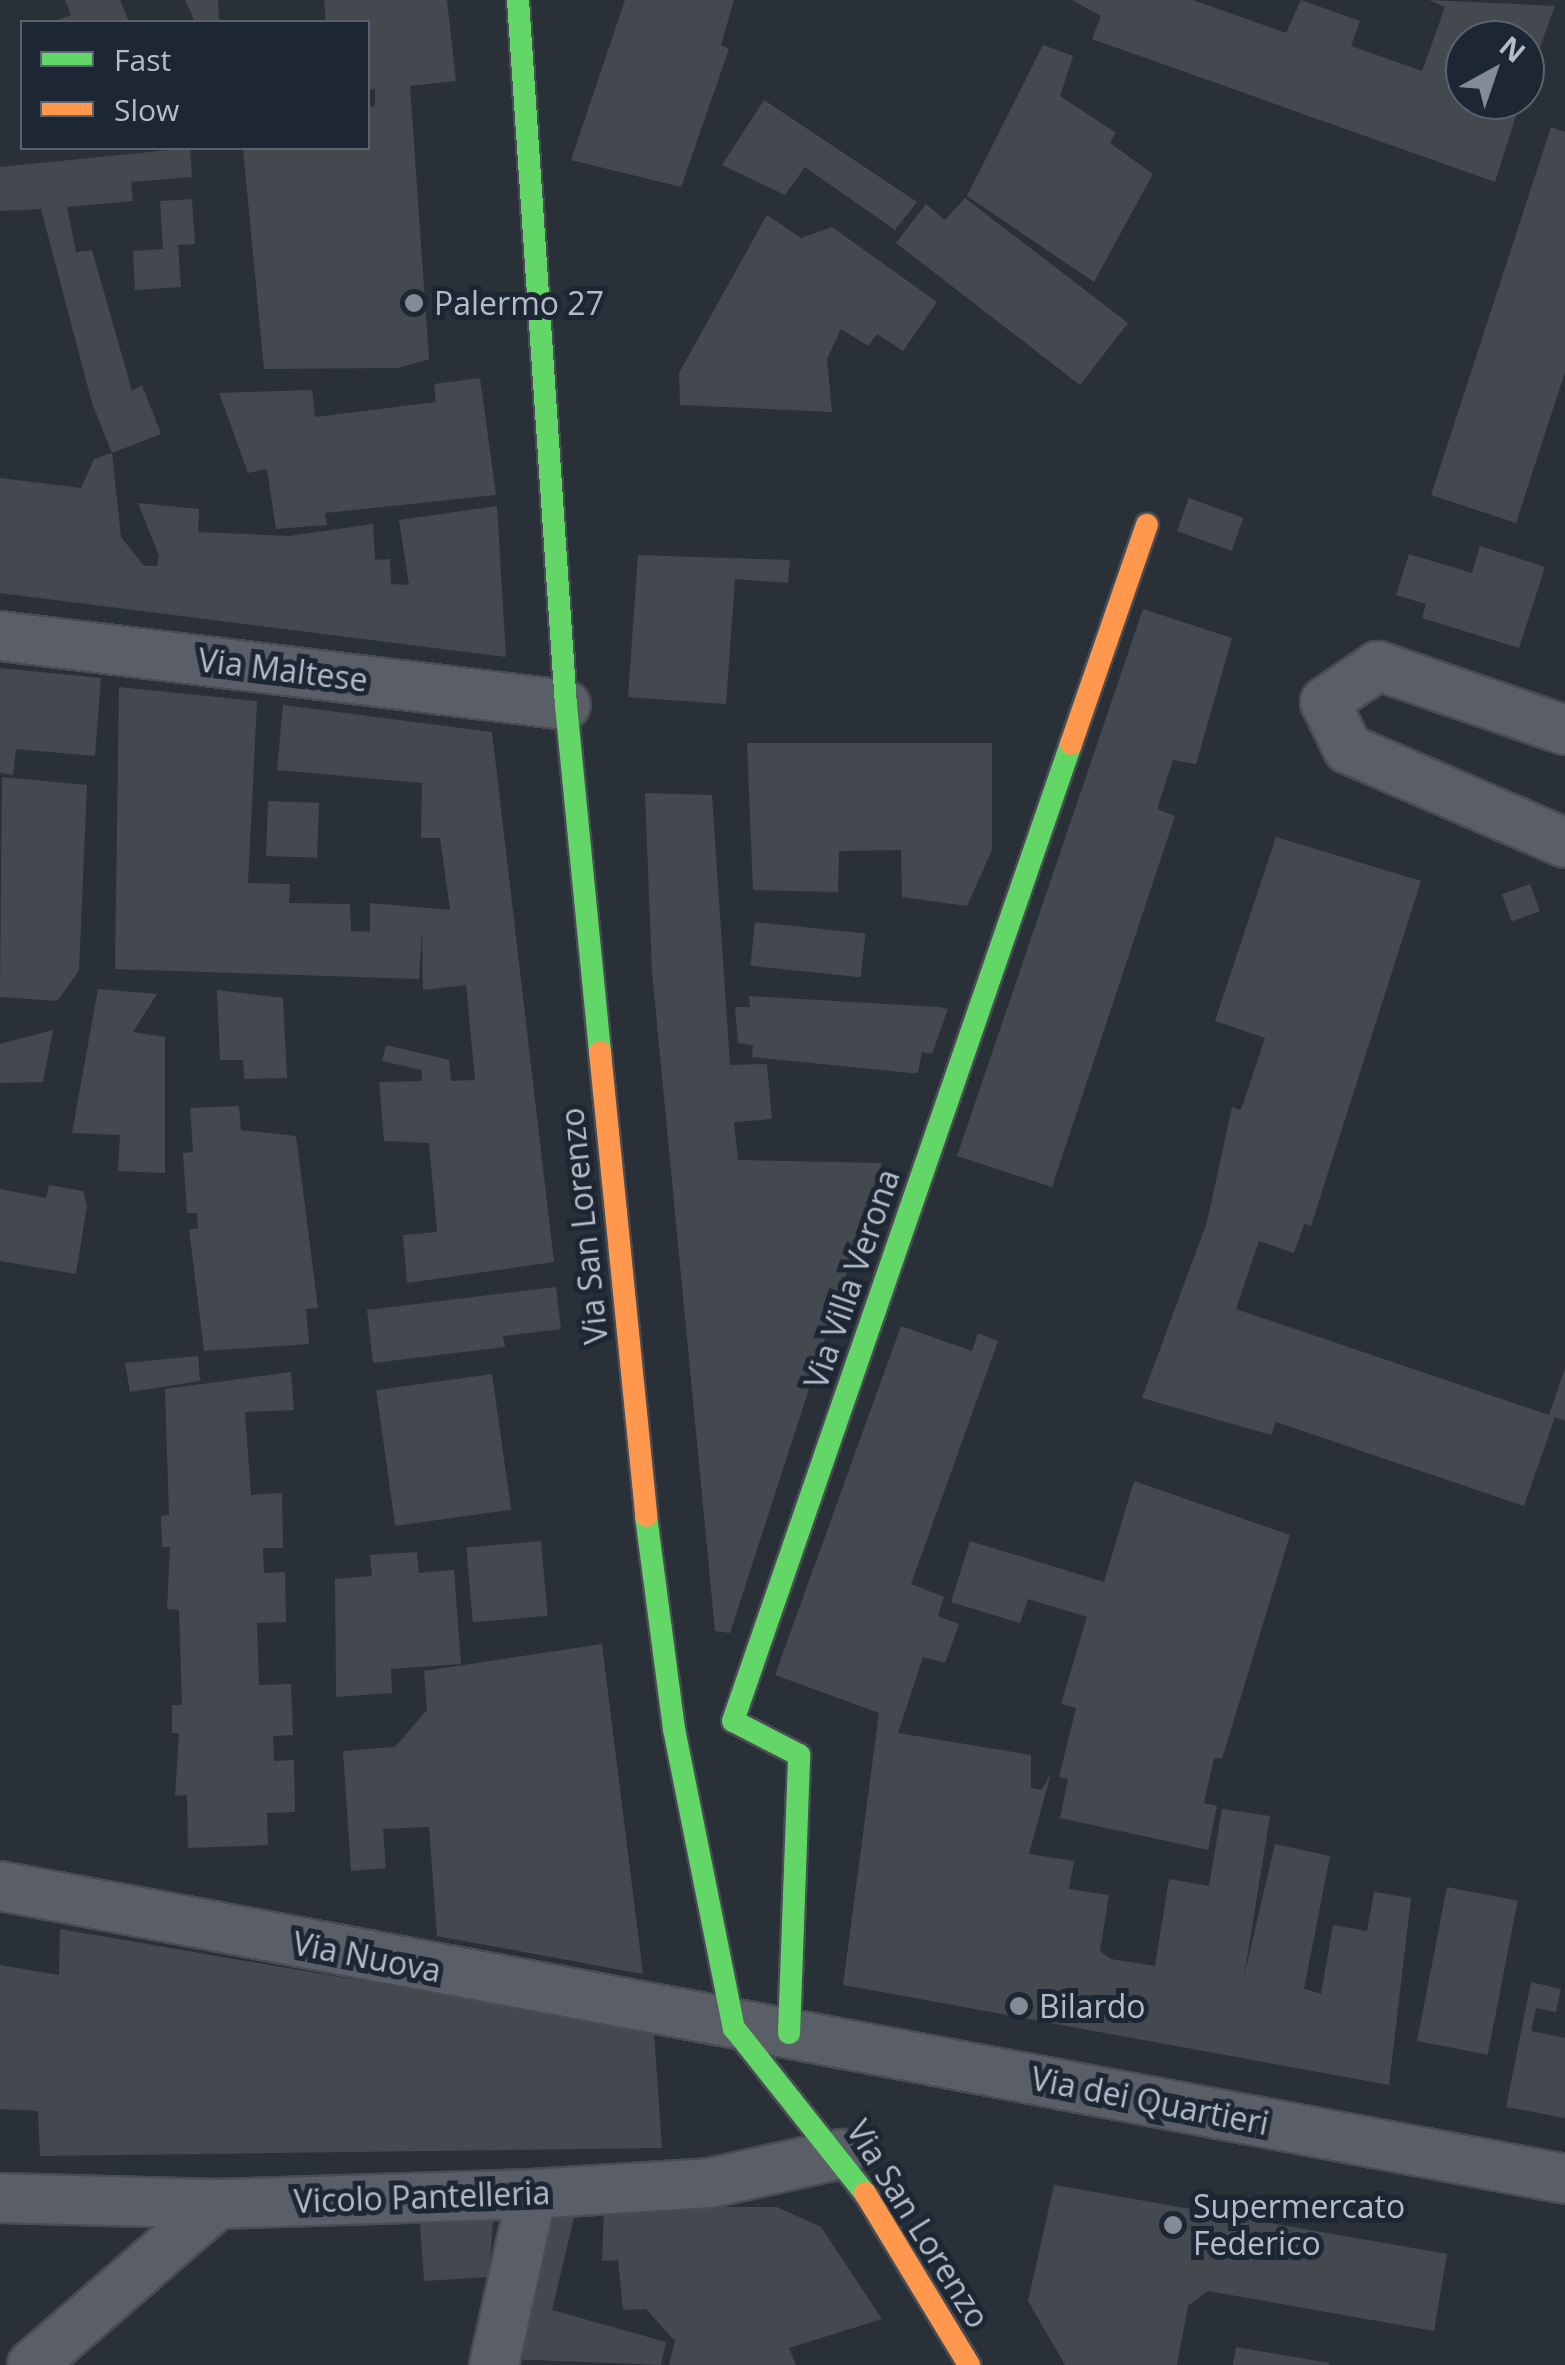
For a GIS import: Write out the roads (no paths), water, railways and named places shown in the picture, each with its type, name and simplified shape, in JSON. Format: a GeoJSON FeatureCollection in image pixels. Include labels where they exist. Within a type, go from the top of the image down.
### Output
{"type":"FeatureCollection","features":[{"type":"Feature","properties":{"kind":"street","name":"Via San Lorenzo"},"geometry":{"type":"LineString","coordinates":[[518,0],[566,705],[674,1729],[734,2028],[841,2154],[969,2365]]}},
{"type":"Feature","properties":{"kind":"street","name":"Via Villa Verona"},"geometry":{"type":"LineString","coordinates":[[733,1721],[1148,525]]}},
{"type":"Feature","properties":{"kind":"street","name":"Via Maltese"},"geometry":{"type":"LineString","coordinates":[[0,636],[566,705]]}},
{"type":"Feature","properties":{"kind":"street"},"geometry":{"type":"LineString","coordinates":[[1565,730],[1378,666],[1325,702],[1348,749],[1565,844]]}},
{"type":"Feature","properties":{"kind":"street"},"geometry":{"type":"LineString","coordinates":[[674,1729],[733,1721],[799,1754],[789,2033]]}},
{"type":"Feature","properties":{"kind":"street","name":"Via Nuova"},"geometry":{"type":"LineString","coordinates":[[0,1886],[734,2028]]}},
{"type":"Feature","properties":{"kind":"street","name":"Via dei Quartieri"},"geometry":{"type":"LineString","coordinates":[[734,2028],[789,2033],[1565,2179]]}},
{"type":"Feature","properties":{"kind":"street","name":"Vicolo Pantelleria"},"geometry":{"type":"LineString","coordinates":[[0,2198],[216,2204],[532,2194],[710,2182],[841,2154]]}},
{"type":"Feature","properties":{"kind":"street"},"geometry":{"type":"LineString","coordinates":[[494,2365],[532,2194]]}},
{"type":"Feature","properties":{"kind":"street"},"geometry":{"type":"LineString","coordinates":[[32,2365],[216,2204]]}},
{"type":"Feature","properties":{"kind":"place","name":"Palermo 27"},"geometry":{"type":"Point","coordinates":[414,303]}},
{"type":"Feature","properties":{"kind":"place","name":"Bilardo"},"geometry":{"type":"Point","coordinates":[1019,2006]}},
{"type":"Feature","properties":{"kind":"place","name":"Supermercato Federico"},"geometry":{"type":"Point","coordinates":[1173,2225]}}]}
